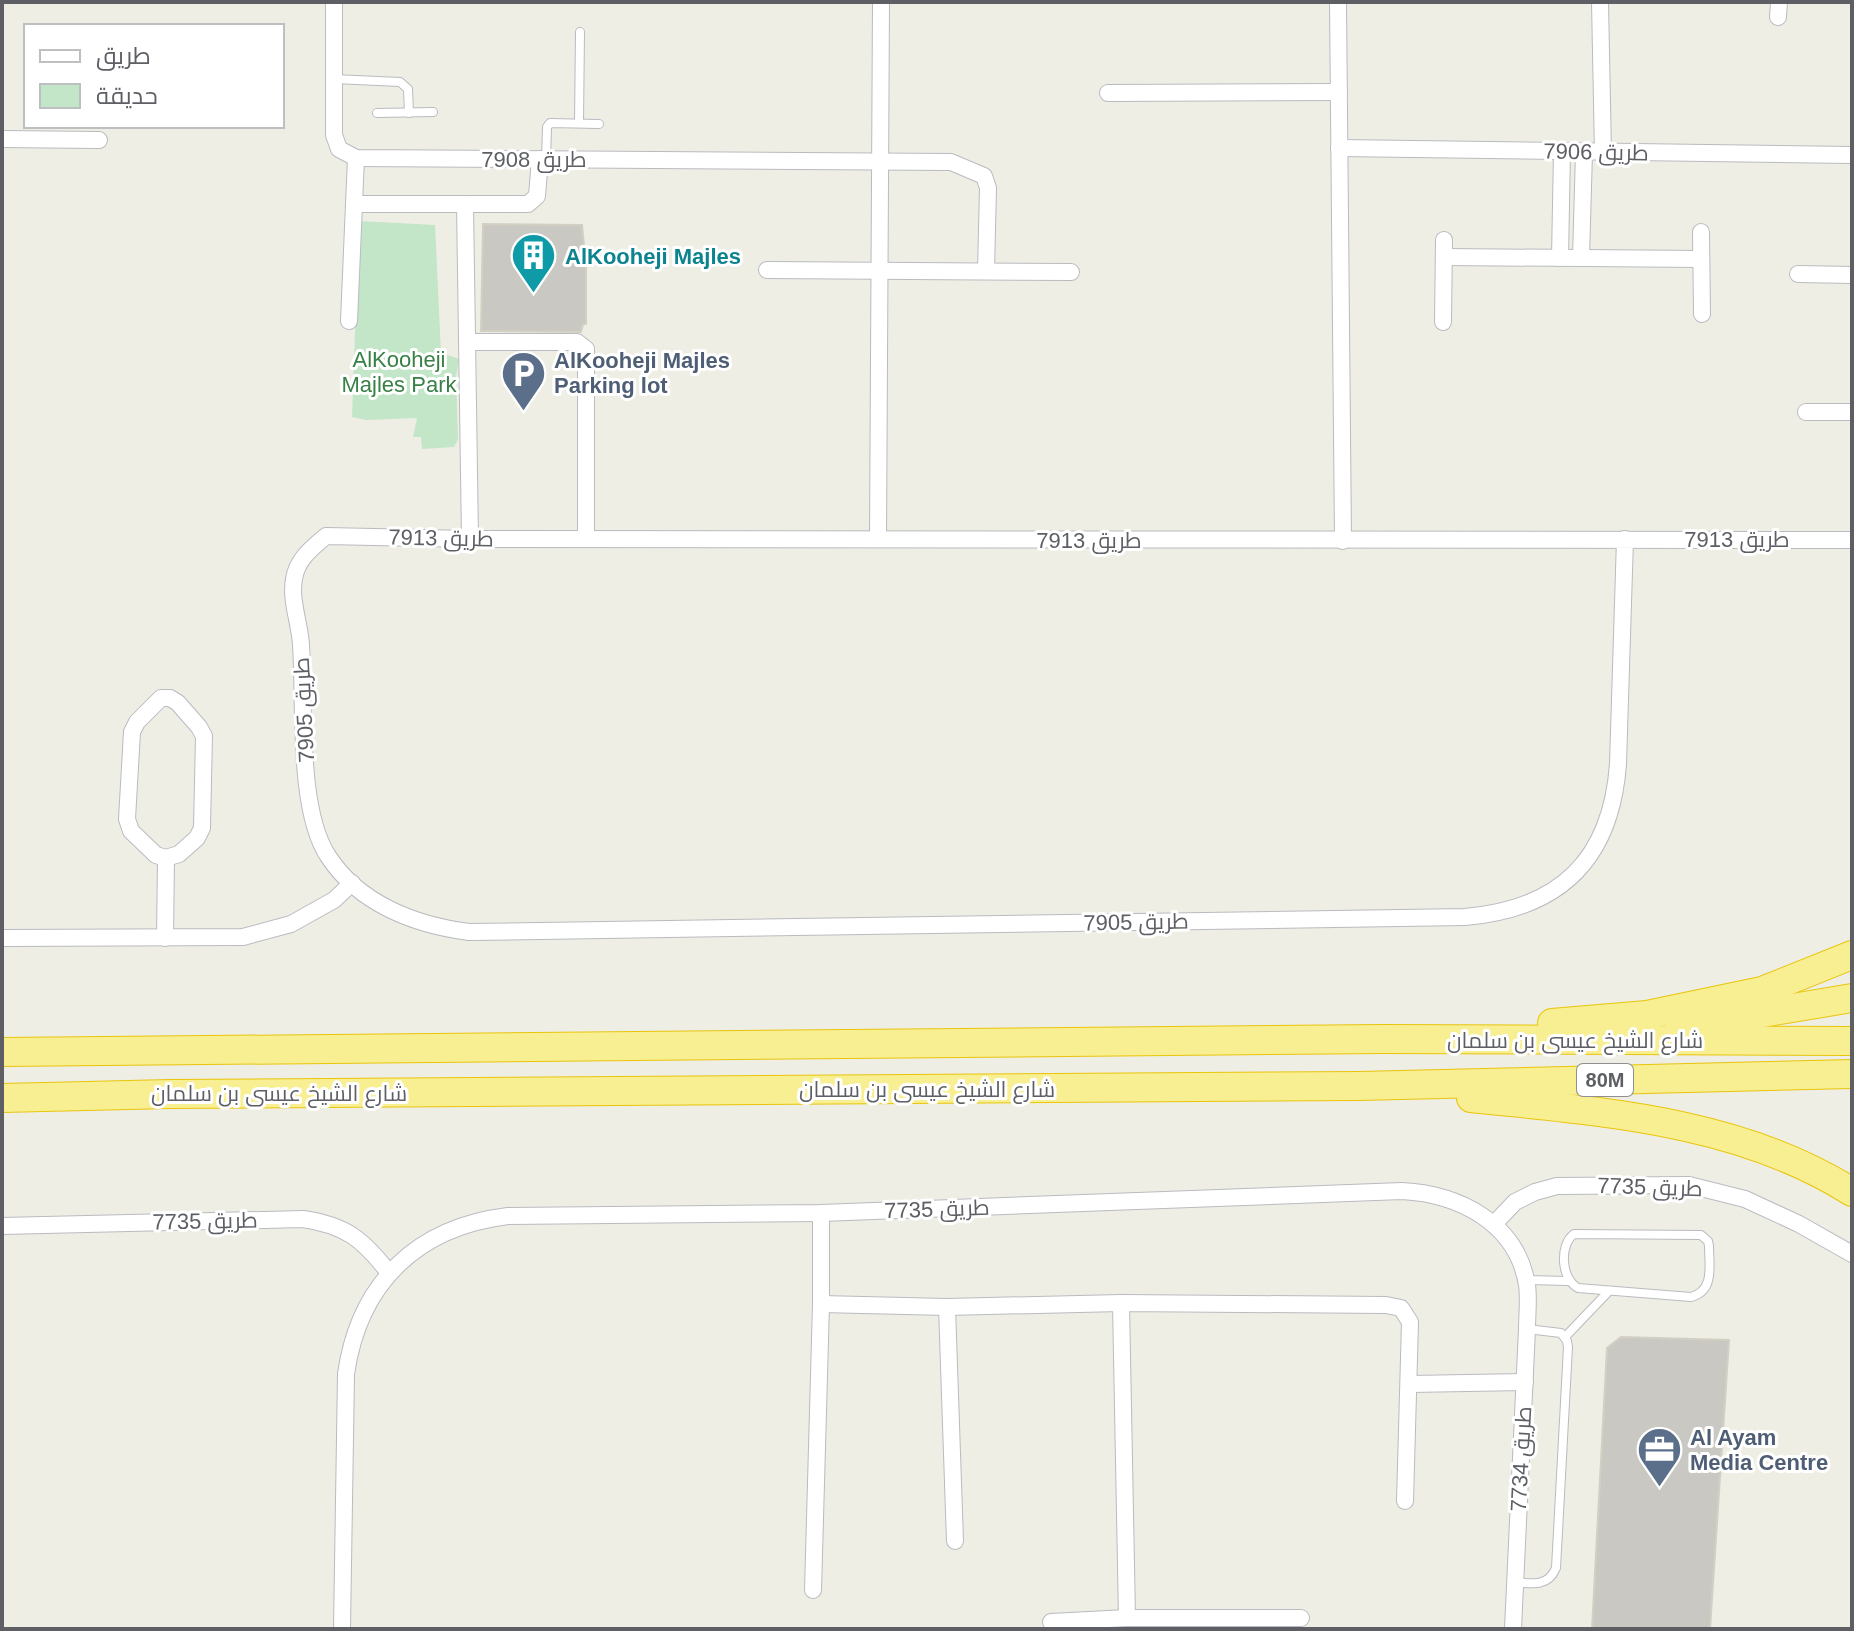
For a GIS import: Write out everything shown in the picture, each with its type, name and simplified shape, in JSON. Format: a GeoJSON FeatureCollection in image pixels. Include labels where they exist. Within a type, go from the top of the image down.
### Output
{"type":"FeatureCollection","features":[{"type":"Feature","properties":{"kind":"highway"},"geometry":{"type":"LineString","coordinates":[[1384,1039],[1647,1015],[1762,991],[1852,955]]}},
{"type":"Feature","properties":{"kind":"highway"},"geometry":{"type":"LineString","coordinates":[[1581,1040],[1852,998]]}},
{"type":"Feature","properties":{"kind":"highway"},"geometry":{"type":"LineString","coordinates":[[1642,1040],[1852,1023]]}},
{"type":"Feature","properties":{"kind":"highway","name":"شارع الشيخ عيسى بن سلمان"},"geometry":{"type":"LineString","coordinates":[[2,1052],[1384,1039],[1852,1041]]}},
{"type":"Feature","properties":{"kind":"highway","name":"شارع الشيخ عيسى بن سلمان"},"geometry":{"type":"LineString","coordinates":[[2,1098],[186,1093],[1359,1086],[1852,1074]]}},
{"type":"Feature","properties":{"kind":"highway"},"geometry":{"type":"LineString","coordinates":[[1785,1075],[1852,1084]]}},
{"type":"Feature","properties":{"kind":"highway"},"geometry":{"type":"LineString","coordinates":[[1359,1086],[1669,1122],[1742,1140],[1852,1192]]}},
{"type":"Feature","properties":{"kind":"street"},"geometry":{"type":"LineString","coordinates":[[334,2],[333,120],[336,145],[356,158],[349,321]]}},
{"type":"Feature","properties":{"kind":"street"},"geometry":{"type":"LineString","coordinates":[[878,539],[881,2]]}},
{"type":"Feature","properties":{"kind":"street"},"geometry":{"type":"LineString","coordinates":[[1338,2],[1343,541]]}},
{"type":"Feature","properties":{"kind":"street"},"geometry":{"type":"LineString","coordinates":[[1600,2],[1603,153]]}},
{"type":"Feature","properties":{"kind":"street"},"geometry":{"type":"LineString","coordinates":[[1108,93],[1339,92]]}},
{"type":"Feature","properties":{"kind":"street"},"geometry":{"type":"LineString","coordinates":[[2,139],[99,140]]}},
{"type":"Feature","properties":{"kind":"street","name":"طريق 7906"},"geometry":{"type":"LineString","coordinates":[[1339,148],[1852,155]]}},
{"type":"Feature","properties":{"kind":"street"},"geometry":{"type":"LineString","coordinates":[[1560,258],[1562,152]]}},
{"type":"Feature","properties":{"kind":"street"},"geometry":{"type":"LineString","coordinates":[[1581,258],[1584,152]]}},
{"type":"Feature","properties":{"kind":"street","name":"طريق 7908"},"geometry":{"type":"LineString","coordinates":[[356,158],[951,162],[984,176],[988,188],[986,271]]}},
{"type":"Feature","properties":{"kind":"street"},"geometry":{"type":"LineString","coordinates":[[356,204],[528,204],[535,200],[543,159]]}},
{"type":"Feature","properties":{"kind":"street"},"geometry":{"type":"LineString","coordinates":[[465,204],[470,539]]}},
{"type":"Feature","properties":{"kind":"street"},"geometry":{"type":"LineString","coordinates":[[1701,232],[1702,314]]}},
{"type":"Feature","properties":{"kind":"street"},"geometry":{"type":"LineString","coordinates":[[1443,322],[1444,249],[1560,258],[1701,259]]}},
{"type":"Feature","properties":{"kind":"street"},"geometry":{"type":"LineString","coordinates":[[767,270],[1071,272]]}},
{"type":"Feature","properties":{"kind":"street"},"geometry":{"type":"LineString","coordinates":[[1798,274],[1852,275]]}},
{"type":"Feature","properties":{"kind":"street"},"geometry":{"type":"LineString","coordinates":[[467,342],[577,342],[586,349],[586,539]]}},
{"type":"Feature","properties":{"kind":"street"},"geometry":{"type":"LineString","coordinates":[[1806,412],[1852,412]]}},
{"type":"Feature","properties":{"kind":"street","name":"طريق 7913"},"geometry":{"type":"LineString","coordinates":[[326,536],[470,539],[1852,540]]}},
{"type":"Feature","properties":{"kind":"street","name":"طريق 7905"},"geometry":{"type":"LineString","coordinates":[[326,536],[302,559],[293,581],[301,642],[309,808],[324,850],[352,883],[395,913],[419,922],[469,932],[1465,917],[1495,915],[1524,906],[1551,893],[1574,874],[1594,850],[1607,823],[1615,794],[1625,539]]}},
{"type":"Feature","properties":{"kind":"street"},"geometry":{"type":"LineString","coordinates":[[166,697],[178,703],[199,727],[206,746],[202,828],[197,838],[179,854],[166,858],[156,855],[134,835],[127,819],[132,732],[153,703],[166,697]]}},
{"type":"Feature","properties":{"kind":"street"},"geometry":{"type":"LineString","coordinates":[[165,938],[166,858]]}},
{"type":"Feature","properties":{"kind":"street"},"geometry":{"type":"LineString","coordinates":[[2,938],[243,937],[268,932],[313,913],[352,883]]}},
{"type":"Feature","properties":{"kind":"street","name":"طريق 7735"},"geometry":{"type":"LineString","coordinates":[[1494,1224],[1515,1202],[1557,1186],[1689,1185],[1745,1199],[1799,1224],[1852,1254]]}},
{"type":"Feature","properties":{"kind":"street","name":"طريق 7735"},"geometry":{"type":"LineString","coordinates":[[342,1629],[346,1374],[354,1334],[361,1315],[389,1273],[429,1240],[457,1227],[508,1216],[821,1213],[1402,1191],[1451,1200],[1494,1224],[1516,1254],[1527,1284]]}},
{"type":"Feature","properties":{"kind":"street"},"geometry":{"type":"LineString","coordinates":[[813,1590],[821,1213]]}},
{"type":"Feature","properties":{"kind":"street","name":"طريق 7735"},"geometry":{"type":"LineString","coordinates":[[2,1226],[303,1219],[330,1223],[354,1236],[373,1252],[389,1273]]}},
{"type":"Feature","properties":{"kind":"street","name":"طريق 7734"},"geometry":{"type":"LineString","coordinates":[[1513,1629],[1527,1284]]}},
{"type":"Feature","properties":{"kind":"street"},"geometry":{"type":"LineString","coordinates":[[821,1304],[947,1307],[1121,1303],[1386,1305],[1401,1308],[1410,1322],[1405,1501]]}},
{"type":"Feature","properties":{"kind":"street"},"geometry":{"type":"LineString","coordinates":[[1121,1303],[1127,1618]]}},
{"type":"Feature","properties":{"kind":"street"},"geometry":{"type":"LineString","coordinates":[[947,1307],[955,1541]]}},
{"type":"Feature","properties":{"kind":"street"},"geometry":{"type":"LineString","coordinates":[[1410,1384],[1525,1382]]}},
{"type":"Feature","properties":{"kind":"street"},"geometry":{"type":"LineString","coordinates":[[1051,1622],[1127,1618],[1301,1618]]}},
{"type":"Feature","properties":{"kind":"lane"},"geometry":{"type":"LineString","coordinates":[[579,123],[580,32]]}},
{"type":"Feature","properties":{"kind":"lane"},"geometry":{"type":"LineString","coordinates":[[334,79],[400,82],[408,89],[409,113]]}},
{"type":"Feature","properties":{"kind":"lane"},"geometry":{"type":"LineString","coordinates":[[377,113],[433,112]]}},
{"type":"Feature","properties":{"kind":"lane"},"geometry":{"type":"LineString","coordinates":[[543,159],[548,125],[555,122],[599,124]]}},
{"type":"Feature","properties":{"kind":"lane"},"geometry":{"type":"LineString","coordinates":[[1527,1284],[1568,1281],[1578,1288],[1697,1296],[1708,1283],[1708,1241],[1701,1235],[1574,1234],[1566,1245],[1568,1281]]}},
{"type":"Feature","properties":{"kind":"lane"},"geometry":{"type":"LineString","coordinates":[[1565,1337],[1609,1291]]}},
{"type":"Feature","properties":{"kind":"lane"},"geometry":{"type":"LineString","coordinates":[[1514,1582],[1543,1583],[1556,1568],[1568,1347],[1565,1337],[1553,1331],[1527,1329]]}},
{"type":"Feature","properties":{"kind":"green space","name":"AlKooheji Majles Park"},"geometry":{"type":"Polygon","coordinates":[[[359,221],[435,225],[441,353],[459,359],[456,377],[458,439],[454,447],[422,449],[421,437],[413,437],[417,418],[366,420],[352,417],[359,221]]]}},
{"type":"Feature","properties":{"kind":"building","name":"AlKooheji Majles"},"geometry":{"type":"Polygon","coordinates":[[[483,224],[582,225],[586,324],[583,324],[581,332],[481,331],[483,224]]]}},
{"type":"Feature","properties":{"kind":"building","name":"Al Ayam Media Centre"},"geometry":{"type":"Polygon","coordinates":[[[1621,1337],[1729,1340],[1710,1629],[1592,1629],[1607,1348],[1621,1337]]]}},
{"type":"Feature","properties":{"kind":"place","name":"AlKooheji Majles"},"geometry":{"type":"Point","coordinates":[534,295]}},
{"type":"Feature","properties":{"kind":"place","name":"AlKooheji Majles Parking lot"},"geometry":{"type":"Point","coordinates":[523,412]}},
{"type":"Feature","properties":{"kind":"place","name":"Al Ayam Media Centre"},"geometry":{"type":"Point","coordinates":[1659,1489]}}]}
